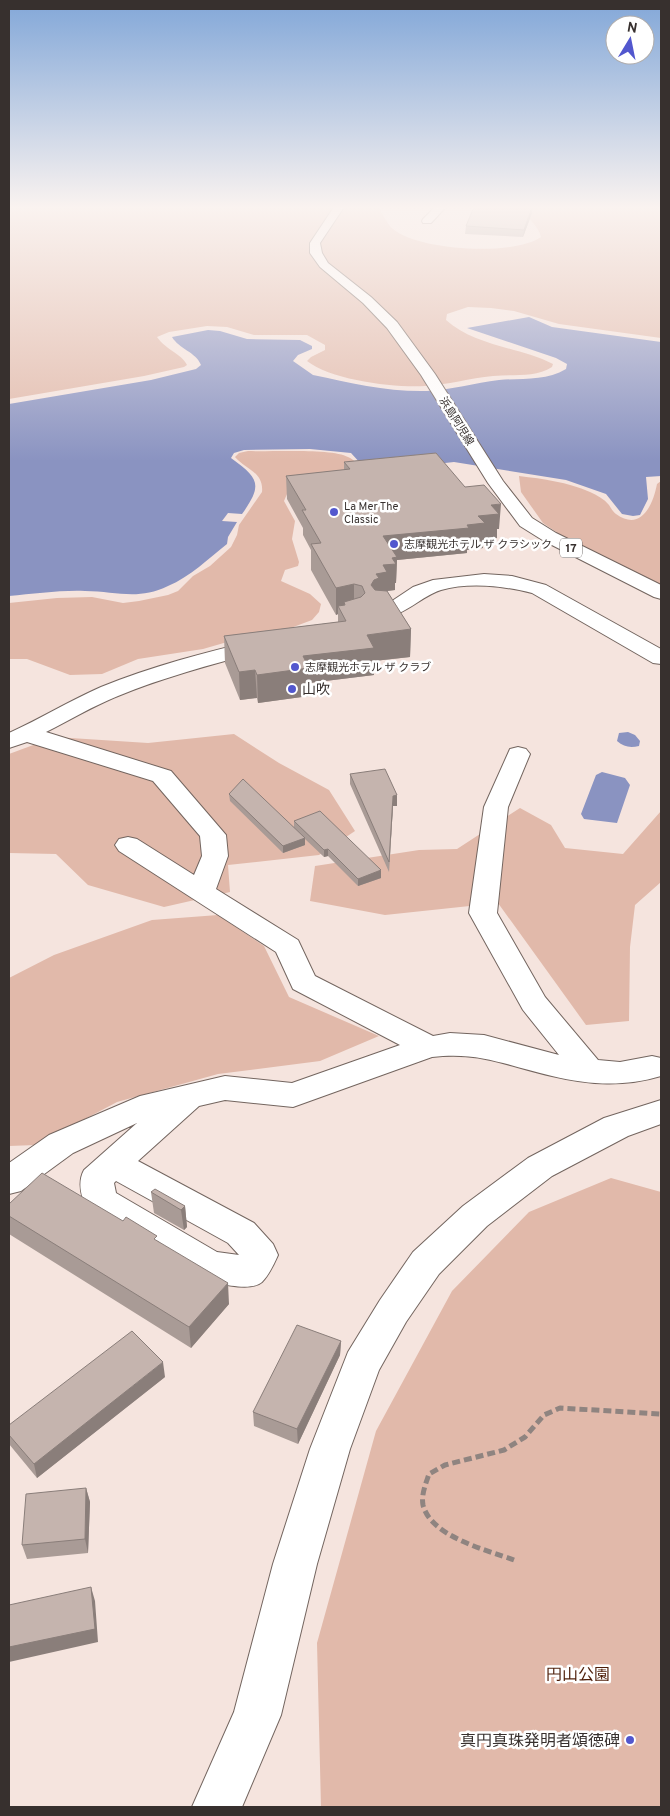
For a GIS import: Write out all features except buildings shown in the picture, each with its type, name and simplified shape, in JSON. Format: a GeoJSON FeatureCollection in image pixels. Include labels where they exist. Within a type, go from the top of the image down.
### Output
{"type":"FeatureCollection","features":[{"type":"Feature","properties":{"kind":"main road","name":"浜島阿児線"},"geometry":{"type":"LineString","coordinates":[[358,292],[392,325],[428,374],[496,483],[526,522],[550,537],[661,593]]}},
{"type":"Feature","properties":{"kind":"main road"},"geometry":{"type":"LineString","coordinates":[[382,611],[396,608],[420,591],[440,584],[484,580],[512,582],[539,590],[661,658]]}},
{"type":"Feature","properties":{"kind":"main road"},"geometry":{"type":"LineString","coordinates":[[18,737],[78,705],[114,690],[206,660],[280,640]]}},
{"type":"Feature","properties":{"kind":"main road"},"geometry":{"type":"LineString","coordinates":[[18,737],[162,776],[213,834],[215,856],[201,892]]}},
{"type":"Feature","properties":{"kind":"main road"},"geometry":{"type":"LineString","coordinates":[[518,754],[496,807],[483,912],[534,1003],[588,1071]]}},
{"type":"Feature","properties":{"kind":"main road"},"geometry":{"type":"LineString","coordinates":[[128,846],[288,947],[303,982],[429,1047]]}},
{"type":"Feature","properties":{"kind":"main road"},"geometry":{"type":"LineString","coordinates":[[9,1181],[61,1144],[140,1108],[224,1088],[293,1095],[429,1047],[450,1044],[484,1046],[552,1065],[588,1071],[620,1073],[652,1067]]}},
{"type":"Feature","properties":{"kind":"main road"},"geometry":{"type":"LineString","coordinates":[[113,1164],[190,1096]]}},
{"type":"Feature","properties":{"kind":"main road"},"geometry":{"type":"LineString","coordinates":[[217,1807],[257,1715],[295,1564],[330,1449],[362,1364],[393,1311],[426,1262],[476,1216],[540,1167],[616,1128],[661,1112]]}},
{"type":"Feature","properties":{"kind":"path"},"geometry":{"type":"LineString","coordinates":[[514,1560],[451,1536],[430,1520],[423,1504],[429,1474],[445,1465],[504,1450],[525,1437],[544,1414],[560,1408],[661,1414]]}},
{"type":"Feature","properties":{"kind":"green space"},"geometry":{"type":"Polygon","coordinates":[[[9,292],[661,292],[661,338],[559,324],[514,311],[491,308],[468,307],[447,314],[446,320],[470,335],[553,364],[552,367],[538,373],[493,376],[433,385],[397,386],[380,384],[331,373],[307,361],[325,350],[325,345],[307,335],[254,335],[227,327],[207,326],[169,332],[157,337],[185,361],[187,365],[184,367],[144,376],[9,399],[9,292]]]}},
{"type":"Feature","properties":{"kind":"green space"},"geometry":{"type":"Polygon","coordinates":[[[248,451],[329,452],[350,458],[363,468],[287,494],[284,501],[295,521],[292,539],[299,562],[298,566],[285,570],[281,581],[310,594],[321,604],[319,612],[312,620],[288,629],[255,634],[203,649],[138,659],[102,674],[70,675],[27,659],[9,659],[9,603],[57,598],[92,597],[123,603],[139,601],[178,591],[193,576],[210,566],[231,547],[237,535],[239,525],[262,492],[262,485],[257,475],[235,457],[239,453],[248,451]]]}},
{"type":"Feature","properties":{"kind":"green space"},"geometry":{"type":"Polygon","coordinates":[[[519,476],[555,481],[595,494],[603,499],[616,514],[625,519],[632,520],[644,514],[649,507],[657,484],[661,481],[661,586],[587,553],[543,523],[521,492],[519,476]]]}},
{"type":"Feature","properties":{"kind":"green space"},"geometry":{"type":"Polygon","coordinates":[[[234,734],[279,763],[329,790],[355,831],[319,855],[228,865],[230,892],[164,907],[88,885],[56,854],[9,853],[9,754],[55,737],[148,743],[234,734]]]}},
{"type":"Feature","properties":{"kind":"green space"},"geometry":{"type":"Polygon","coordinates":[[[520,808],[551,825],[565,848],[623,854],[661,811],[661,882],[635,905],[630,947],[629,1021],[586,1025],[498,903],[385,915],[310,901],[315,866],[419,850],[457,849],[520,808]]]}},
{"type":"Feature","properties":{"kind":"green space"},"geometry":{"type":"Polygon","coordinates":[[[218,915],[264,946],[289,997],[379,1036],[320,1061],[218,1074],[117,1102],[36,1145],[9,1146],[9,978],[54,955],[152,920],[218,915]]]}},
{"type":"Feature","properties":{"kind":"green space","name":"円山公園"},"geometry":{"type":"Polygon","coordinates":[[[611,1178],[661,1192],[661,1807],[321,1807],[317,1643],[376,1431],[452,1291],[529,1212],[611,1178]]]}},
{"type":"Feature","properties":{"kind":"water"},"geometry":{"type":"Polygon","coordinates":[[[529,317],[552,327],[661,342],[661,476],[646,477],[648,499],[640,515],[622,514],[606,494],[566,480],[454,462],[427,465],[362,465],[351,453],[310,449],[244,450],[234,453],[231,458],[252,477],[255,483],[253,496],[242,514],[228,513],[222,521],[237,522],[228,537],[227,544],[184,578],[157,591],[146,593],[126,594],[76,591],[9,596],[9,404],[151,380],[196,369],[201,365],[199,361],[172,337],[208,330],[220,331],[247,339],[300,340],[312,346],[312,349],[298,355],[293,361],[313,375],[398,390],[427,391],[499,380],[550,376],[566,369],[567,364],[556,358],[467,328],[529,317]]]}},
{"type":"Feature","properties":{"kind":"water"},"geometry":{"type":"Polygon","coordinates":[[[628,732],[635,735],[640,741],[639,746],[622,745],[617,741],[619,733],[628,732]]]}},
{"type":"Feature","properties":{"kind":"water"},"geometry":{"type":"Polygon","coordinates":[[[602,772],[625,778],[630,785],[617,823],[584,819],[581,814],[596,775],[602,772]]]}},
{"type":"Feature","properties":{"kind":"place","name":"La Mer The Classic"},"geometry":{"type":"Point","coordinates":[334,512]}},
{"type":"Feature","properties":{"kind":"place","name":"志摩観光ホテル ザ クラシック"},"geometry":{"type":"Point","coordinates":[394,544]}},
{"type":"Feature","properties":{"kind":"place","name":"志摩観光ホテル ザ クラブ"},"geometry":{"type":"Point","coordinates":[295,667]}},
{"type":"Feature","properties":{"kind":"place","name":"山吹"},"geometry":{"type":"Point","coordinates":[292,689]}},
{"type":"Feature","properties":{"kind":"place","name":"真円真珠発明者頌徳碑"},"geometry":{"type":"Point","coordinates":[630,1740]}}]}
